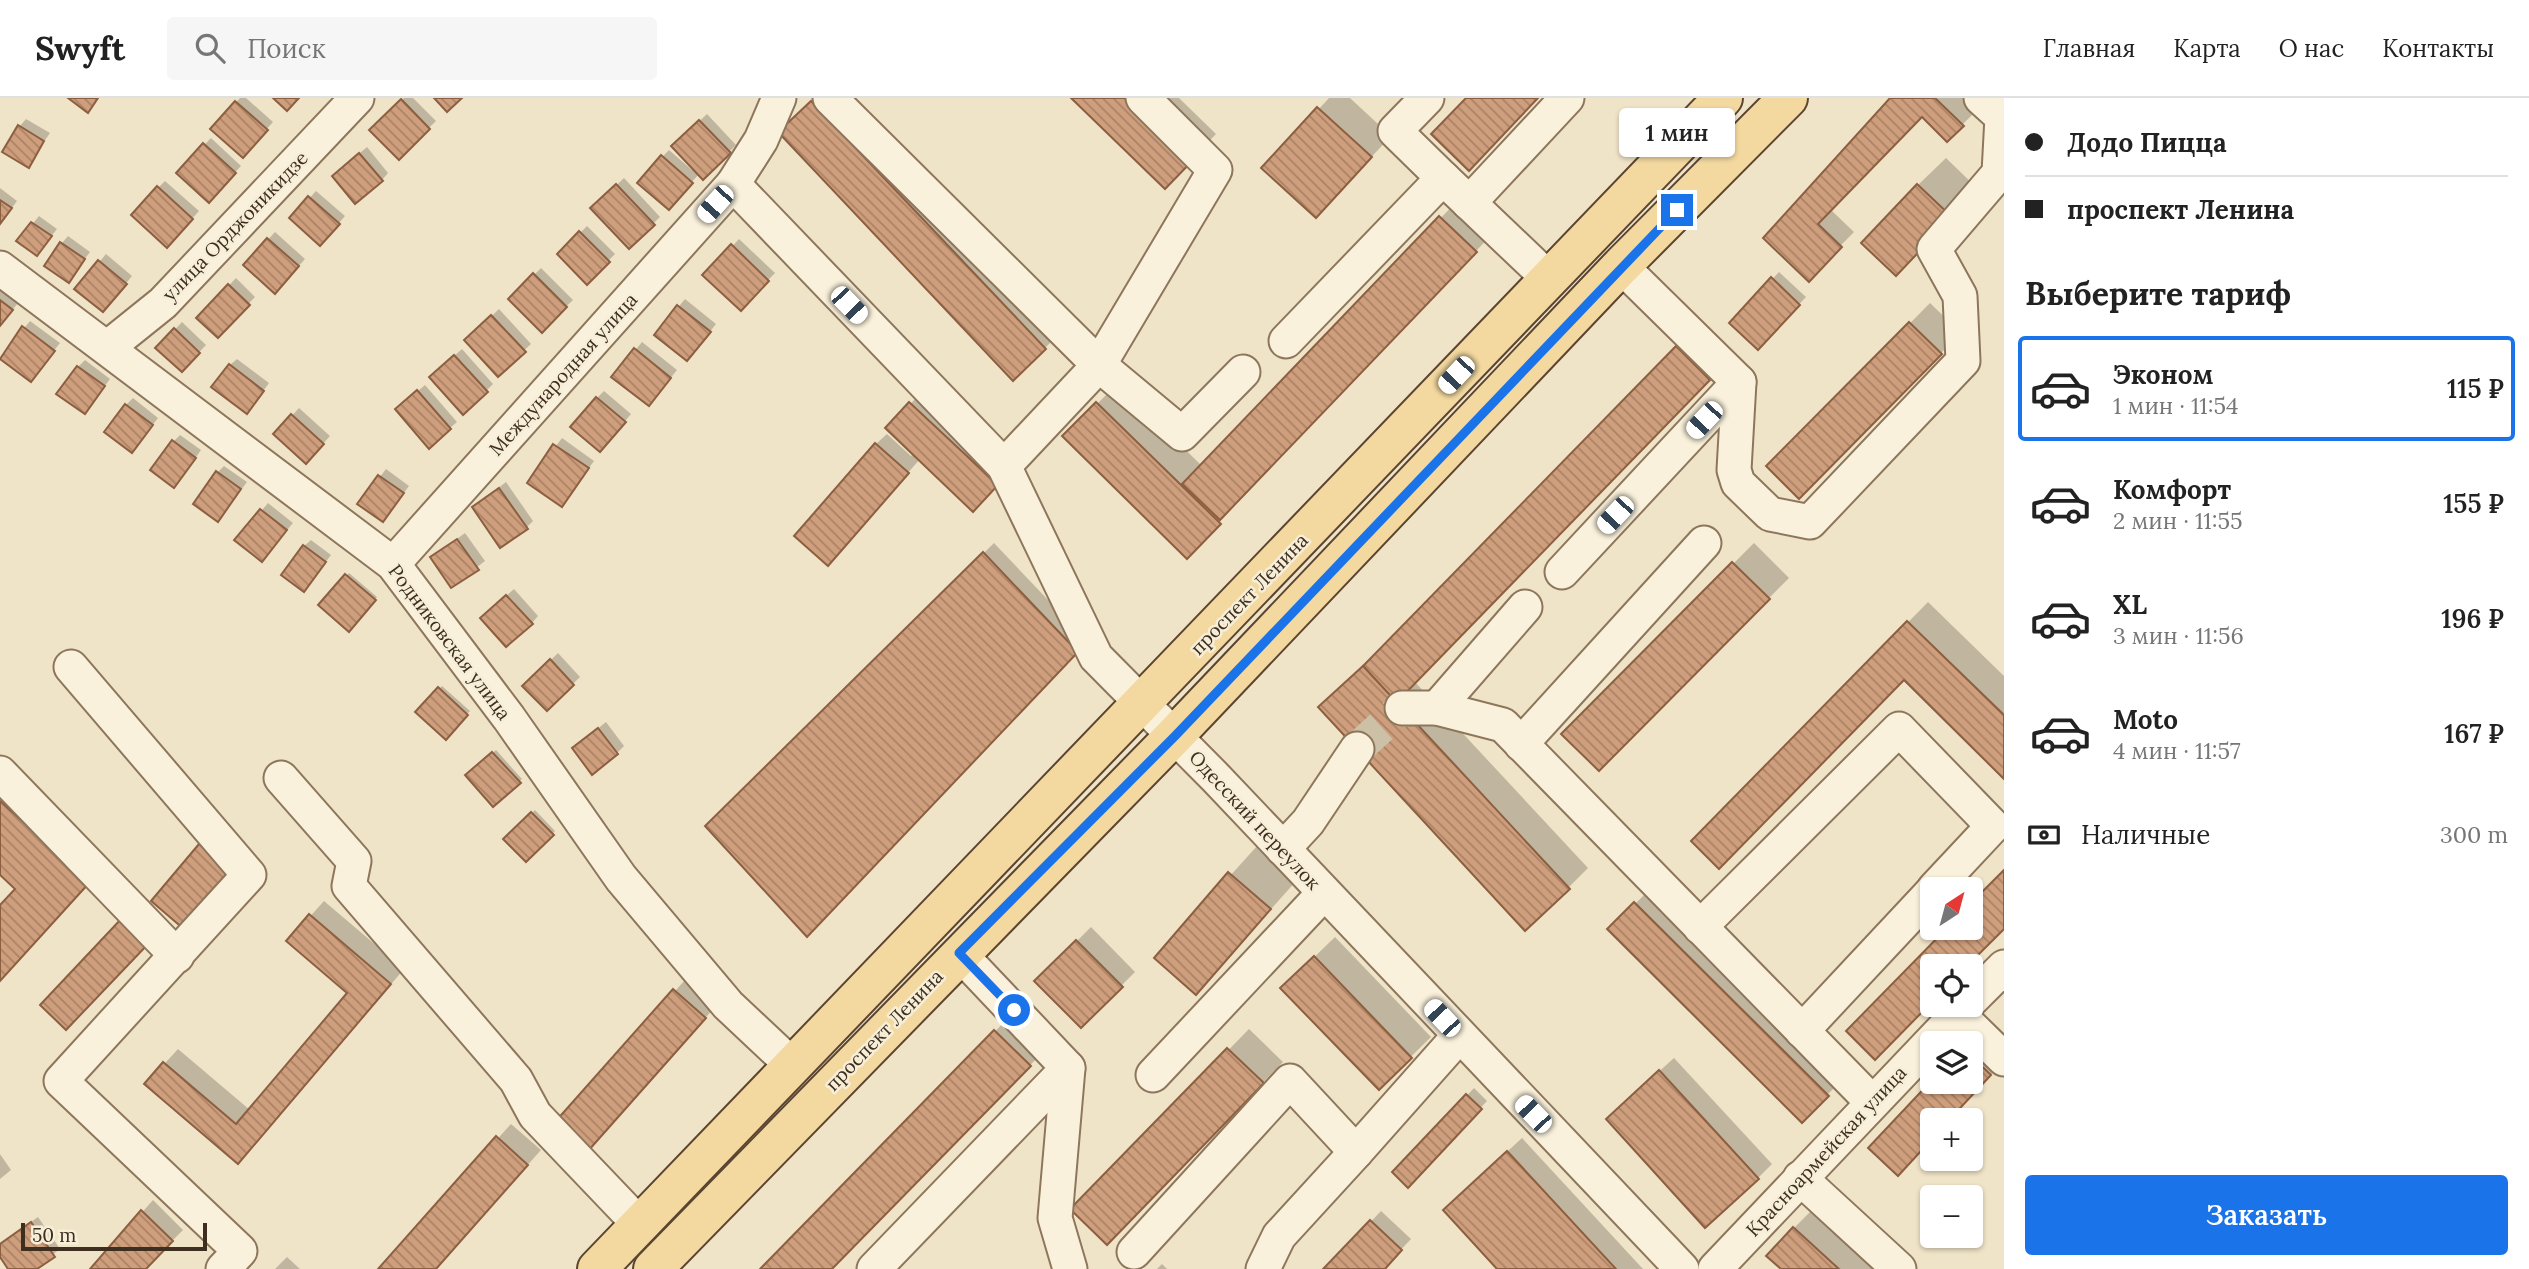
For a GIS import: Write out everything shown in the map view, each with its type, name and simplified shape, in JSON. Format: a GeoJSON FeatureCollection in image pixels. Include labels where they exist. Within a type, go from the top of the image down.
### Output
{"type":"FeatureCollection","features":[{"type":"Feature","properties":{"kind":"main road","name":"проспект Ленина"},"geometry":{"type":"LineString","coordinates":[[597,1269],[1723,98]]}},
{"type":"Feature","properties":{"kind":"main road","name":"проспект Ленина"},"geometry":{"type":"LineString","coordinates":[[653,1269],[959,953],[1175,736],[1621,266],[1788,98]]}},
{"type":"Feature","properties":{"kind":"street","name":"улица Орджоникидзе"},"geometry":{"type":"LineString","coordinates":[[107,348],[163,303],[357,98]]}},
{"type":"Feature","properties":{"kind":"street","name":"Международная улица"},"geometry":{"type":"LineString","coordinates":[[393,564],[733,184],[761,140],[779,98]]}},
{"type":"Feature","properties":{"kind":"street"},"geometry":{"type":"LineString","coordinates":[[830,98],[1099,365],[1182,434],[1243,372]]}},
{"type":"Feature","properties":{"kind":"street"},"geometry":{"type":"LineString","coordinates":[[1004,466],[1099,365],[1215,170],[1143,98]]}},
{"type":"Feature","properties":{"kind":"street"},"geometry":{"type":"LineString","coordinates":[[1427,98],[1395,131],[1548,278]]}},
{"type":"Feature","properties":{"kind":"street"},"geometry":{"type":"LineString","coordinates":[[1469,203],[1567,98]]}},
{"type":"Feature","properties":{"kind":"street"},"geometry":{"type":"LineString","coordinates":[[1621,266],[1739,382],[1734,470],[1738,483],[1770,514],[1810,522],[1963,362],[1960,296],[1934,248],[1999,173],[1995,110]]}},
{"type":"Feature","properties":{"kind":"street"},"geometry":{"type":"LineString","coordinates":[[1286,341],[1443,178]]}},
{"type":"Feature","properties":{"kind":"street","name":"Одесский переулок"},"geometry":{"type":"LineString","coordinates":[[733,184],[1004,466],[1097,657],[1682,1269]]}},
{"type":"Feature","properties":{"kind":"street","name":"Родниковская улица"},"geometry":{"type":"LineString","coordinates":[[0,268],[393,564],[509,718],[621,878],[728,1005],[793,1066]]}},
{"type":"Feature","properties":{"kind":"street"},"geometry":{"type":"LineString","coordinates":[[1562,572],[1739,382]]}},
{"type":"Feature","properties":{"kind":"street"},"geometry":{"type":"LineString","coordinates":[[1521,744],[1704,542]]}},
{"type":"Feature","properties":{"kind":"street"},"geometry":{"type":"LineString","coordinates":[[1437,708],[1525,607]]}},
{"type":"Feature","properties":{"kind":"street"},"geometry":{"type":"LineString","coordinates":[[71,667],[249,876],[61,1081],[240,1251],[223,1269]]}},
{"type":"Feature","properties":{"kind":"street"},"geometry":{"type":"LineString","coordinates":[[1402,708],[1437,708],[1503,725],[1871,1102]]}},
{"type":"Feature","properties":{"kind":"street"},"geometry":{"type":"LineString","coordinates":[[1700,927],[1899,729],[1993,826],[1945,877]]}},
{"type":"Feature","properties":{"kind":"street"},"geometry":{"type":"LineString","coordinates":[[1283,849],[1308,822],[1357,749]]}},
{"type":"Feature","properties":{"kind":"street"},"geometry":{"type":"LineString","coordinates":[[0,773],[177,956]]}},
{"type":"Feature","properties":{"kind":"street"},"geometry":{"type":"LineString","coordinates":[[281,778],[354,861],[349,886],[516,1080],[535,1115],[640,1224]]}},
{"type":"Feature","properties":{"kind":"street"},"geometry":{"type":"LineString","coordinates":[[1153,1075],[1324,893]]}},
{"type":"Feature","properties":{"kind":"street"},"geometry":{"type":"LineString","coordinates":[[1802,1031],[1920,904]]}},
{"type":"Feature","properties":{"kind":"street"},"geometry":{"type":"LineString","coordinates":[[959,953],[1068,1068],[1055,1218],[1070,1269]]}},
{"type":"Feature","properties":{"kind":"street","name":"Красноармейская улица"},"geometry":{"type":"LineString","coordinates":[[1983,989],[2004,967]]}},
{"type":"Feature","properties":{"kind":"street","name":"Красноармейская улица"},"geometry":{"type":"LineString","coordinates":[[1715,1269],[1871,1102],[1955,1017]]}},
{"type":"Feature","properties":{"kind":"street"},"geometry":{"type":"LineString","coordinates":[[1972,1017],[2004,1059]]}},
{"type":"Feature","properties":{"kind":"street"},"geometry":{"type":"LineString","coordinates":[[1263,1269],[1279,1236],[1459,1036]]}},
{"type":"Feature","properties":{"kind":"street"},"geometry":{"type":"LineString","coordinates":[[874,1269],[1068,1068]]}},
{"type":"Feature","properties":{"kind":"street"},"geometry":{"type":"LineString","coordinates":[[1134,1252],[1290,1081],[1356,1152]]}},
{"type":"Feature","properties":{"kind":"street"},"geometry":{"type":"LineString","coordinates":[[1800,1178],[1899,1269]]}},
{"type":"Feature","properties":{"kind":"building"},"geometry":{"type":"Polygon","coordinates":[[[68,98],[98,98],[88,113],[68,98]]]}},
{"type":"Feature","properties":{"kind":"building"},"geometry":{"type":"Polygon","coordinates":[[[273,98],[299,98],[287,111],[273,98]]]}},
{"type":"Feature","properties":{"kind":"building"},"geometry":{"type":"Polygon","coordinates":[[[434,98],[462,98],[447,112],[434,98]]]}},
{"type":"Feature","properties":{"kind":"building"},"geometry":{"type":"Polygon","coordinates":[[[1071,98],[1138,98],[1197,156],[1165,189],[1071,98]]]}},
{"type":"Feature","properties":{"kind":"building"},"geometry":{"type":"Polygon","coordinates":[[[1466,98],[1538,98],[1469,171],[1431,134],[1466,98]]]}},
{"type":"Feature","properties":{"kind":"building"},"geometry":{"type":"Polygon","coordinates":[[[1890,98],[1935,98],[1964,126],[1947,142],[1922,117],[1818,224],[1842,247],[1809,282],[1763,238],[1890,98]]]}},
{"type":"Feature","properties":{"kind":"building"},"geometry":{"type":"Polygon","coordinates":[[[401,99],[430,129],[399,160],[369,130],[401,99]]]}},
{"type":"Feature","properties":{"kind":"building"},"geometry":{"type":"Polygon","coordinates":[[[235,101],[268,130],[243,158],[210,129],[235,101]]]}},
{"type":"Feature","properties":{"kind":"building"},"geometry":{"type":"Polygon","coordinates":[[[811,101],[1046,349],[1013,381],[778,132],[811,101]]]}},
{"type":"Feature","properties":{"kind":"building"},"geometry":{"type":"Polygon","coordinates":[[[1317,107],[1372,157],[1316,218],[1261,168],[1317,107]]]}},
{"type":"Feature","properties":{"kind":"building"},"geometry":{"type":"Polygon","coordinates":[[[699,120],[731,153],[703,180],[671,146],[699,120]]]}},
{"type":"Feature","properties":{"kind":"building"},"geometry":{"type":"Polygon","coordinates":[[[18,125],[44,141],[29,168],[2,152],[18,125]]]}},
{"type":"Feature","properties":{"kind":"building"},"geometry":{"type":"Polygon","coordinates":[[[203,143],[236,173],[209,203],[176,173],[203,143]]]}},
{"type":"Feature","properties":{"kind":"building"},"geometry":{"type":"Polygon","coordinates":[[[359,153],[383,181],[355,204],[332,176],[359,153]]]}},
{"type":"Feature","properties":{"kind":"building"},"geometry":{"type":"Polygon","coordinates":[[[661,155],[693,183],[669,210],[637,183],[661,155]]]}},
{"type":"Feature","properties":{"kind":"building"},"geometry":{"type":"Polygon","coordinates":[[[616,184],[655,225],[629,249],[590,208],[616,184]]]}},
{"type":"Feature","properties":{"kind":"building"},"geometry":{"type":"Polygon","coordinates":[[[1917,184],[1952,217],[1896,276],[1861,243],[1917,184]]]}},
{"type":"Feature","properties":{"kind":"building"},"geometry":{"type":"Polygon","coordinates":[[[157,186],[193,219],[167,248],[131,215],[157,186]]]}},
{"type":"Feature","properties":{"kind":"building"},"geometry":{"type":"Polygon","coordinates":[[[308,196],[340,224],[320,246],[289,218],[308,196]]]}},
{"type":"Feature","properties":{"kind":"building"},"geometry":{"type":"Polygon","coordinates":[[[0,200],[12,208],[0,224],[0,200]]]}},
{"type":"Feature","properties":{"kind":"building"},"geometry":{"type":"Polygon","coordinates":[[[1439,216],[1477,252],[1220,520],[1182,484],[1439,216]]]}},
{"type":"Feature","properties":{"kind":"building"},"geometry":{"type":"Polygon","coordinates":[[[31,222],[52,236],[37,256],[16,241],[31,222]]]}},
{"type":"Feature","properties":{"kind":"building"},"geometry":{"type":"Polygon","coordinates":[[[579,231],[610,262],[587,285],[557,254],[579,231]]]}},
{"type":"Feature","properties":{"kind":"building"},"geometry":{"type":"Polygon","coordinates":[[[267,238],[299,266],[275,294],[243,265],[267,238]]]}},
{"type":"Feature","properties":{"kind":"building"},"geometry":{"type":"Polygon","coordinates":[[[60,242],[85,259],[69,283],[44,266],[60,242]]]}},
{"type":"Feature","properties":{"kind":"building"},"geometry":{"type":"Polygon","coordinates":[[[731,244],[769,281],[741,311],[702,275],[731,244]]]}},
{"type":"Feature","properties":{"kind":"building"},"geometry":{"type":"Polygon","coordinates":[[[98,260],[127,284],[103,312],[74,289],[98,260]]]}},
{"type":"Feature","properties":{"kind":"building"},"geometry":{"type":"Polygon","coordinates":[[[533,273],[567,307],[542,333],[508,299],[533,273]]]}},
{"type":"Feature","properties":{"kind":"building"},"geometry":{"type":"Polygon","coordinates":[[[1771,277],[1800,305],[1758,350],[1729,323],[1771,277]]]}},
{"type":"Feature","properties":{"kind":"building"},"geometry":{"type":"Polygon","coordinates":[[[228,284],[250,305],[218,338],[196,318],[228,284]]]}},
{"type":"Feature","properties":{"kind":"building"},"geometry":{"type":"Polygon","coordinates":[[[0,300],[13,310],[0,326],[0,300]]]}},
{"type":"Feature","properties":{"kind":"building"},"geometry":{"type":"Polygon","coordinates":[[[677,305],[711,332],[687,361],[654,335],[677,305]]]}},
{"type":"Feature","properties":{"kind":"building"},"geometry":{"type":"Polygon","coordinates":[[[491,315],[526,352],[498,377],[464,340],[491,315]]]}},
{"type":"Feature","properties":{"kind":"building"},"geometry":{"type":"Polygon","coordinates":[[[1909,322],[1942,354],[1799,499],[1766,466],[1909,322]]]}},
{"type":"Feature","properties":{"kind":"building"},"geometry":{"type":"Polygon","coordinates":[[[22,326],[55,351],[31,382],[0,359],[22,326]]]}},
{"type":"Feature","properties":{"kind":"building"},"geometry":{"type":"Polygon","coordinates":[[[174,328],[200,353],[182,372],[155,348],[174,328]]]}},
{"type":"Feature","properties":{"kind":"building"},"geometry":{"type":"Polygon","coordinates":[[[1676,346],[1710,380],[1396,703],[1363,666],[1676,346]]]}},
{"type":"Feature","properties":{"kind":"building"},"geometry":{"type":"Polygon","coordinates":[[[634,348],[671,378],[649,406],[611,377],[634,348]]]}},
{"type":"Feature","properties":{"kind":"building"},"geometry":{"type":"Polygon","coordinates":[[[454,355],[488,392],[463,415],[429,377],[454,355]]]}},
{"type":"Feature","properties":{"kind":"building"},"geometry":{"type":"Polygon","coordinates":[[[229,364],[264,391],[247,414],[211,387],[229,364]]]}},
{"type":"Feature","properties":{"kind":"building"},"geometry":{"type":"Polygon","coordinates":[[[77,366],[105,386],[85,414],[56,394],[77,366]]]}},
{"type":"Feature","properties":{"kind":"building"},"geometry":{"type":"Polygon","coordinates":[[[417,390],[451,429],[429,449],[395,409],[417,390]]]}},
{"type":"Feature","properties":{"kind":"building"},"geometry":{"type":"Polygon","coordinates":[[[596,397],[626,422],[600,452],[570,427],[596,397]]]}},
{"type":"Feature","properties":{"kind":"building"},"geometry":{"type":"Polygon","coordinates":[[[909,402],[998,485],[973,512],[885,428],[909,402]]]}},
{"type":"Feature","properties":{"kind":"building"},"geometry":{"type":"Polygon","coordinates":[[[1096,402],[1221,524],[1187,559],[1062,436],[1096,402]]]}},
{"type":"Feature","properties":{"kind":"building"},"geometry":{"type":"Polygon","coordinates":[[[125,404],[153,425],[132,453],[104,432],[125,404]]]}},
{"type":"Feature","properties":{"kind":"building"},"geometry":{"type":"Polygon","coordinates":[[[291,414],[324,444],[306,464],[273,434],[291,414]]]}},
{"type":"Feature","properties":{"kind":"building"},"geometry":{"type":"Polygon","coordinates":[[[172,440],[196,458],[174,488],[150,470],[172,440]]]}},
{"type":"Feature","properties":{"kind":"building"},"geometry":{"type":"Polygon","coordinates":[[[875,443],[909,473],[828,566],[794,536],[875,443]]]}},
{"type":"Feature","properties":{"kind":"building"},"geometry":{"type":"Polygon","coordinates":[[[553,444],[589,468],[562,507],[527,483],[553,444]]]}},
{"type":"Feature","properties":{"kind":"building"},"geometry":{"type":"Polygon","coordinates":[[[216,471],[241,489],[218,522],[193,504],[216,471]]]}},
{"type":"Feature","properties":{"kind":"building"},"geometry":{"type":"Polygon","coordinates":[[[378,475],[404,493],[383,522],[357,504],[378,475]]]}},
{"type":"Feature","properties":{"kind":"building"},"geometry":{"type":"Polygon","coordinates":[[[499,488],[528,529],[500,548],[472,507],[499,488]]]}},
{"type":"Feature","properties":{"kind":"building"},"geometry":{"type":"Polygon","coordinates":[[[260,509],[287,530],[262,562],[234,540],[260,509]]]}},
{"type":"Feature","properties":{"kind":"building"},"geometry":{"type":"Polygon","coordinates":[[[457,539],[479,570],[451,588],[430,557],[457,539]]]}},
{"type":"Feature","properties":{"kind":"building"},"geometry":{"type":"Polygon","coordinates":[[[303,545],[326,562],[304,592],[281,575],[303,545]]]}},
{"type":"Feature","properties":{"kind":"building"},"geometry":{"type":"Polygon","coordinates":[[[983,552],[1078,652],[807,937],[705,826],[983,552]]]}},
{"type":"Feature","properties":{"kind":"building"},"geometry":{"type":"Polygon","coordinates":[[[1732,562],[1770,599],[1599,771],[1561,734],[1732,562]]]}},
{"type":"Feature","properties":{"kind":"building"},"geometry":{"type":"Polygon","coordinates":[[[345,574],[376,600],[349,632],[318,605],[345,574]]]}},
{"type":"Feature","properties":{"kind":"building"},"geometry":{"type":"Polygon","coordinates":[[[506,595],[533,624],[506,647],[480,618],[506,595]]]}},
{"type":"Feature","properties":{"kind":"building"},"geometry":{"type":"Polygon","coordinates":[[[1907,621],[2004,715],[2004,779],[1904,680],[1719,869],[1691,841],[1907,621]]]}},
{"type":"Feature","properties":{"kind":"building"},"geometry":{"type":"Polygon","coordinates":[[[550,659],[574,685],[547,711],[522,686],[550,659]]]}},
{"type":"Feature","properties":{"kind":"building"},"geometry":{"type":"Polygon","coordinates":[[[1363,666],[1570,889],[1525,931],[1318,707],[1363,666]]]}},
{"type":"Feature","properties":{"kind":"building"},"geometry":{"type":"Polygon","coordinates":[[[438,687],[468,715],[446,740],[415,712],[438,687]]]}},
{"type":"Feature","properties":{"kind":"building"},"geometry":{"type":"Polygon","coordinates":[[[598,728],[618,754],[592,775],[572,748],[598,728]]]}},
{"type":"Feature","properties":{"kind":"building"},"geometry":{"type":"Polygon","coordinates":[[[492,752],[521,783],[493,807],[465,775],[492,752]]]}},
{"type":"Feature","properties":{"kind":"building"},"geometry":{"type":"Polygon","coordinates":[[[0,801],[90,882],[0,981],[0,905],[15,889],[0,875],[0,801]]]}},
{"type":"Feature","properties":{"kind":"building"},"geometry":{"type":"Polygon","coordinates":[[[531,812],[554,835],[526,862],[503,839],[531,812]]]}},
{"type":"Feature","properties":{"kind":"building"},"geometry":{"type":"Polygon","coordinates":[[[199,844],[233,872],[185,930],[151,901],[199,844]]]}},
{"type":"Feature","properties":{"kind":"building"},"geometry":{"type":"Polygon","coordinates":[[[2004,870],[2004,929],[1979,954],[1922,954],[1935,940],[1983,940],[1983,891],[2004,870]]]}},
{"type":"Feature","properties":{"kind":"building"},"geometry":{"type":"Polygon","coordinates":[[[1228,872],[1271,909],[1196,995],[1154,958],[1228,872]]]}},
{"type":"Feature","properties":{"kind":"building"},"geometry":{"type":"Polygon","coordinates":[[[1634,902],[1829,1096],[1802,1123],[1607,929],[1634,902]]]}},
{"type":"Feature","properties":{"kind":"building"},"geometry":{"type":"Polygon","coordinates":[[[309,914],[391,984],[238,1164],[144,1084],[163,1062],[236,1124],[347,993],[286,941],[309,914]]]}},
{"type":"Feature","properties":{"kind":"building"},"geometry":{"type":"Polygon","coordinates":[[[123,917],[150,942],[66,1030],[40,1005],[123,917]]]}},
{"type":"Feature","properties":{"kind":"building"},"geometry":{"type":"Polygon","coordinates":[[[1076,940],[1123,987],[1081,1028],[1034,981],[1076,940]]]}},
{"type":"Feature","properties":{"kind":"building"},"geometry":{"type":"Polygon","coordinates":[[[1314,956],[1412,1058],[1379,1090],[1280,988],[1314,956]]]}},
{"type":"Feature","properties":{"kind":"building"},"geometry":{"type":"Polygon","coordinates":[[[1920,956],[1920,1014],[1875,1060],[1846,1031],[1920,956]]]}},
{"type":"Feature","properties":{"kind":"building"},"geometry":{"type":"Polygon","coordinates":[[[673,989],[706,1018],[588,1151],[555,1122],[673,989]]]}},
{"type":"Feature","properties":{"kind":"building"},"geometry":{"type":"Polygon","coordinates":[[[994,1030],[1031,1066],[832,1269],[760,1269],[994,1030]]]}},
{"type":"Feature","properties":{"kind":"building"},"geometry":{"type":"Polygon","coordinates":[[[1227,1048],[1264,1083],[1107,1245],[1070,1209],[1227,1048]]]}},
{"type":"Feature","properties":{"kind":"building"},"geometry":{"type":"Polygon","coordinates":[[[1983,1067],[1991,1075],[1983,1084],[1983,1067]]]}},
{"type":"Feature","properties":{"kind":"building"},"geometry":{"type":"Polygon","coordinates":[[[1659,1070],[1759,1179],[1705,1228],[1606,1119],[1659,1070]]]}},
{"type":"Feature","properties":{"kind":"building"},"geometry":{"type":"Polygon","coordinates":[[[1920,1093],[1973,1094],[1960,1108],[1920,1108],[1920,1152],[1898,1176],[1868,1148],[1920,1093]]]}},
{"type":"Feature","properties":{"kind":"building"},"geometry":{"type":"Polygon","coordinates":[[[1466,1094],[1482,1109],[1408,1188],[1392,1172],[1466,1094]]]}},
{"type":"Feature","properties":{"kind":"building"},"geometry":{"type":"Polygon","coordinates":[[[496,1136],[528,1165],[436,1269],[378,1269],[496,1136]]]}},
{"type":"Feature","properties":{"kind":"building"},"geometry":{"type":"Polygon","coordinates":[[[1507,1151],[1616,1269],[1497,1269],[1443,1210],[1507,1151]]]}},
{"type":"Feature","properties":{"kind":"building"},"geometry":{"type":"Polygon","coordinates":[[[141,1210],[173,1241],[146,1269],[90,1269],[141,1210]]]}},
{"type":"Feature","properties":{"kind":"building"},"geometry":{"type":"Polygon","coordinates":[[[1370,1220],[1402,1250],[1385,1269],[1323,1269],[1370,1220]]]}},
{"type":"Feature","properties":{"kind":"building"},"geometry":{"type":"Polygon","coordinates":[[[31,1222],[55,1257],[37,1269],[8,1269],[0,1257],[0,1244],[31,1222]]]}},
{"type":"Feature","properties":{"kind":"building"},"geometry":{"type":"Polygon","coordinates":[[[1793,1227],[1839,1269],[1781,1269],[1766,1256],[1793,1227]]]}},
{"type":"Feature","properties":{"kind":"tunnel"},"geometry":{"type":"LineString","coordinates":[[1357,749],[1402,708]]}},
{"type":"Feature","properties":{"kind":"route"},"geometry":{"type":"LineString","coordinates":[[1014,1010],[959,953],[1175,736],[1677,210]]}}]}
